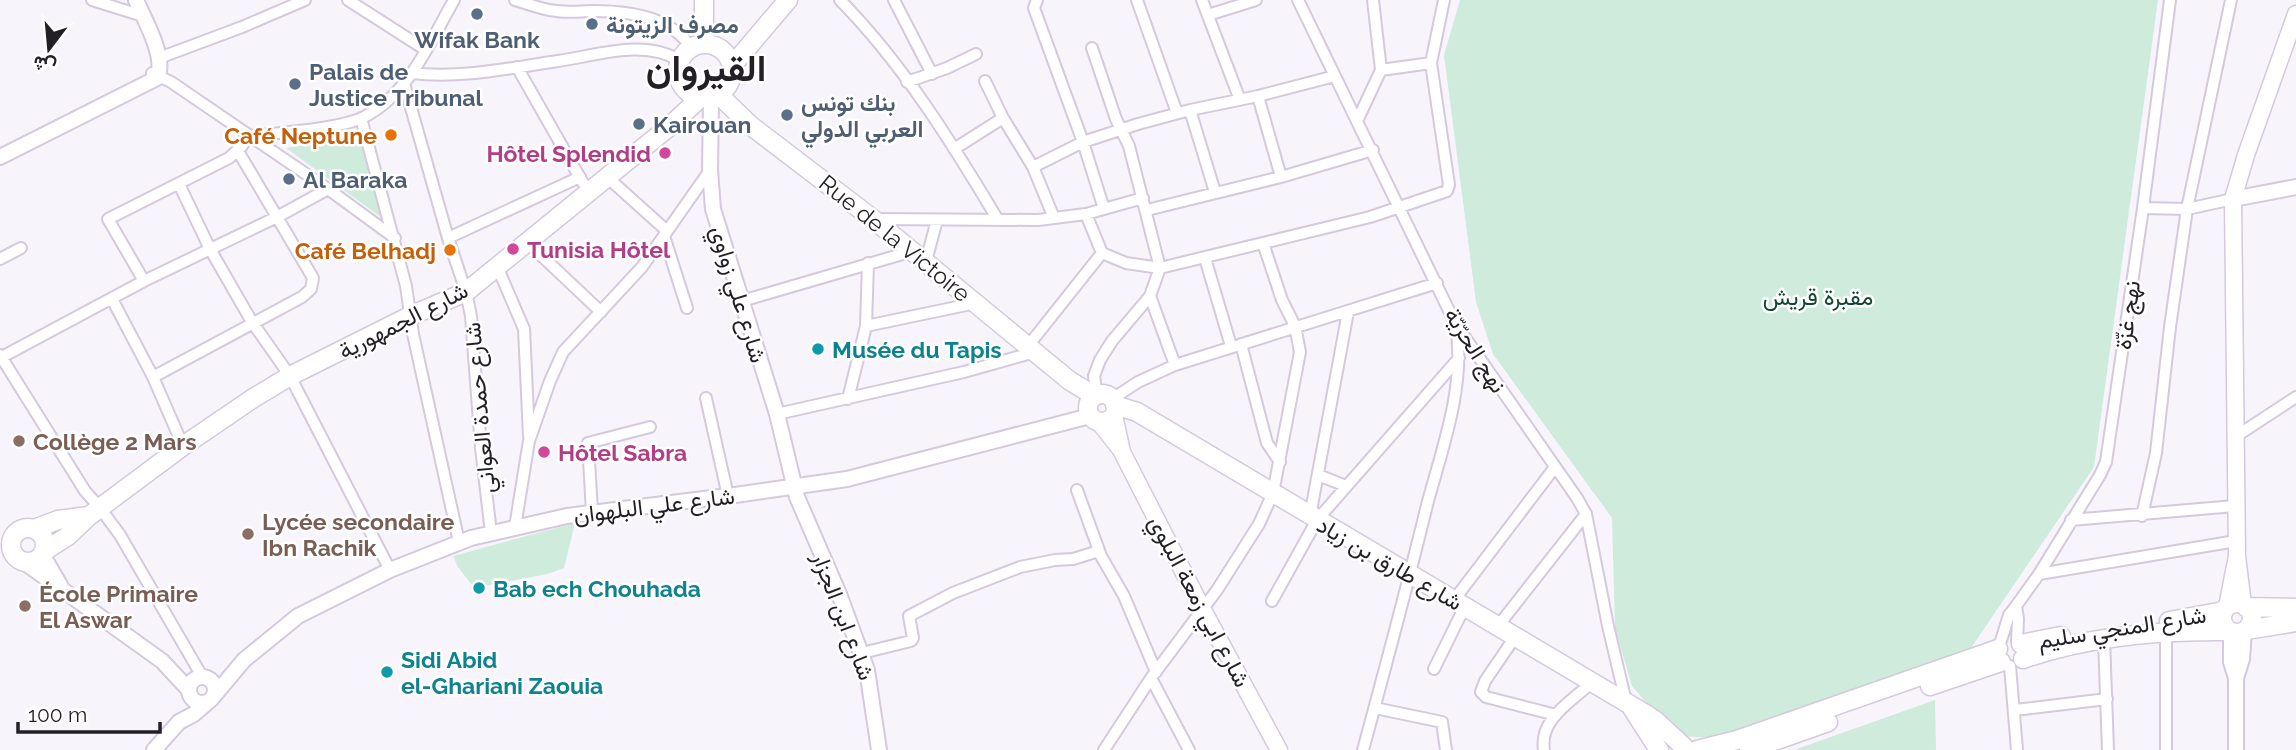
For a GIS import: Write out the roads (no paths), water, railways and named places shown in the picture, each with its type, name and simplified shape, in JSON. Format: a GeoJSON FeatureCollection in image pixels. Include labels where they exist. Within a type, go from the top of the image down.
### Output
{"type":"FeatureCollection","features":[{"type":"Feature","properties":{"kind":"main road"},"geometry":{"type":"LineString","coordinates":[[698,51],[726,53],[732,66],[730,82],[710,97],[693,96],[681,85],[678,77],[698,51],[704,0]]}},
{"type":"Feature","properties":{"kind":"main road"},"geometry":{"type":"LineString","coordinates":[[698,51],[742,38],[776,0]]}},
{"type":"Feature","properties":{"kind":"main road"},"geometry":{"type":"LineString","coordinates":[[732,66],[788,0]]}},
{"type":"Feature","properties":{"kind":"main road"},"geometry":{"type":"LineString","coordinates":[[2235,607],[2252,618],[2237,631],[2223,624],[2235,607],[2234,199],[2246,155],[2296,14]]}},
{"type":"Feature","properties":{"kind":"main road","name":"شارع الجمهورية"},"geometry":{"type":"LineString","coordinates":[[43,553],[183,446],[252,399],[290,376],[410,316],[466,292],[527,242],[584,184],[607,177],[710,97]]}},
{"type":"Feature","properties":{"kind":"main road","name":"Rue de la Victoire"},"geometry":{"type":"LineString","coordinates":[[710,97],[873,219],[1103,407]]}},
{"type":"Feature","properties":{"kind":"main road","name":"شارع طارق بن زياد"},"geometry":{"type":"LineString","coordinates":[[1103,407],[1128,408],[1656,721],[1687,749]]}},
{"type":"Feature","properties":{"kind":"main road","name":"شارع ابي زمعة البلوي"},"geometry":{"type":"LineString","coordinates":[[1103,407],[1122,452],[1203,610],[1279,750]]}},
{"type":"Feature","properties":{"kind":"main road"},"geometry":{"type":"LineString","coordinates":[[0,527],[29,529],[44,541],[43,553],[35,560],[11,553],[12,539],[29,529],[94,512]]}},
{"type":"Feature","properties":{"kind":"main road","name":"شارع المنجي سليم"},"geometry":{"type":"LineString","coordinates":[[2010,653],[2062,635],[2185,619],[2235,607],[2296,608]]}},
{"type":"Feature","properties":{"kind":"main road","name":"شارع المنجي سليم"},"geometry":{"type":"LineString","coordinates":[[2010,653],[2166,632],[2237,631],[2296,622]]}},
{"type":"Feature","properties":{"kind":"main road"},"geometry":{"type":"LineString","coordinates":[[1687,749],[1774,728],[2010,653]]}},
{"type":"Feature","properties":{"kind":"main road"},"geometry":{"type":"LineString","coordinates":[[1749,750],[2010,653]]}},
{"type":"Feature","properties":{"kind":"main road","name":"شارع طارق بن زياد"},"geometry":{"type":"LineString","coordinates":[[1629,706],[1659,750]]}},
{"type":"Feature","properties":{"kind":"street"},"geometry":{"type":"LineString","coordinates":[[92,0],[143,16]]}},
{"type":"Feature","properties":{"kind":"street"},"geometry":{"type":"LineString","coordinates":[[136,0],[158,66],[248,136],[395,238]]}},
{"type":"Feature","properties":{"kind":"street"},"geometry":{"type":"LineString","coordinates":[[0,147],[158,66],[305,0]]}},
{"type":"Feature","properties":{"kind":"street"},"geometry":{"type":"LineString","coordinates":[[348,0],[426,50]]}},
{"type":"Feature","properties":{"kind":"street"},"geometry":{"type":"LineString","coordinates":[[144,281],[108,219],[229,158],[238,151],[248,136],[323,127],[361,118],[378,108],[412,73],[454,0]]}},
{"type":"Feature","properties":{"kind":"street"},"geometry":{"type":"LineString","coordinates":[[515,0],[557,12],[596,11],[639,16],[671,27],[698,51]]}},
{"type":"Feature","properties":{"kind":"street"},"geometry":{"type":"LineString","coordinates":[[840,0],[874,38],[907,82],[954,149],[998,220]]}},
{"type":"Feature","properties":{"kind":"street"},"geometry":{"type":"LineString","coordinates":[[894,0],[932,74]]}},
{"type":"Feature","properties":{"kind":"street"},"geometry":{"type":"LineString","coordinates":[[1037,0],[1034,8],[1083,142],[1104,209]]}},
{"type":"Feature","properties":{"kind":"street"},"geometry":{"type":"LineString","coordinates":[[1137,0],[1177,113]]}},
{"type":"Feature","properties":{"kind":"street"},"geometry":{"type":"LineString","coordinates":[[1202,0],[1240,100]]}},
{"type":"Feature","properties":{"kind":"street"},"geometry":{"type":"LineString","coordinates":[[1209,15],[1256,0]]}},
{"type":"Feature","properties":{"kind":"street","name":"نهج الحرّيّة"},"geometry":{"type":"LineString","coordinates":[[1298,0],[1437,282],[1455,324],[1586,514],[1608,626],[1629,706]]}},
{"type":"Feature","properties":{"kind":"street"},"geometry":{"type":"LineString","coordinates":[[1358,119],[1381,70],[1373,0]]}},
{"type":"Feature","properties":{"kind":"street"},"geometry":{"type":"LineString","coordinates":[[1086,214],[1102,253],[1126,263],[1160,268],[1370,217],[1448,190],[1431,64],[1444,0]]}},
{"type":"Feature","properties":{"kind":"street","name":"نهج غزّة"},"geometry":{"type":"LineString","coordinates":[[2010,653],[2009,615],[2039,574],[2106,462],[2170,0]]}},
{"type":"Feature","properties":{"kind":"street"},"geometry":{"type":"LineString","coordinates":[[2141,516],[2155,453],[2169,327],[2187,209],[2231,0]]}},
{"type":"Feature","properties":{"kind":"street"},"geometry":{"type":"LineString","coordinates":[[1092,48],[1129,146],[1160,268],[1150,296],[1104,352],[1094,376],[1103,407],[1138,382],[1175,365],[1437,282]]}},
{"type":"Feature","properties":{"kind":"street"},"geometry":{"type":"LineString","coordinates":[[412,73],[461,74],[623,51],[698,51]]}},
{"type":"Feature","properties":{"kind":"street"},"geometry":{"type":"LineString","coordinates":[[907,82],[932,74],[975,54]]}},
{"type":"Feature","properties":{"kind":"street"},"geometry":{"type":"LineString","coordinates":[[1381,70],[1431,64]]}},
{"type":"Feature","properties":{"kind":"street"},"geometry":{"type":"LineString","coordinates":[[0,157],[158,66]]}},
{"type":"Feature","properties":{"kind":"street"},"geometry":{"type":"LineString","coordinates":[[448,238],[584,184],[517,67]]}},
{"type":"Feature","properties":{"kind":"street"},"geometry":{"type":"LineString","coordinates":[[1033,167],[1083,142],[1177,113],[1335,76]]}},
{"type":"Feature","properties":{"kind":"street"},"geometry":{"type":"LineString","coordinates":[[985,81],[1003,118],[1033,167],[1054,218]]}},
{"type":"Feature","properties":{"kind":"street","name":"شارع حمدة العواني"},"geometry":{"type":"LineString","coordinates":[[404,83],[471,316],[482,460],[491,533]]}},
{"type":"Feature","properties":{"kind":"street"},"geometry":{"type":"LineString","coordinates":[[1258,96],[1281,177]]}},
{"type":"Feature","properties":{"kind":"street","name":"شارع علي زواوي"},"geometry":{"type":"LineString","coordinates":[[710,97],[709,170],[713,209],[777,414],[794,487]]}},
{"type":"Feature","properties":{"kind":"street"},"geometry":{"type":"LineString","coordinates":[[1190,110],[1214,192]]}},
{"type":"Feature","properties":{"kind":"street"},"geometry":{"type":"LineString","coordinates":[[361,118],[395,238],[459,542]]}},
{"type":"Feature","properties":{"kind":"street"},"geometry":{"type":"LineString","coordinates":[[954,149],[1003,118]]}},
{"type":"Feature","properties":{"kind":"street"},"geometry":{"type":"LineString","coordinates":[[1147,210],[1281,177],[1373,150]]}},
{"type":"Feature","properties":{"kind":"street"},"geometry":{"type":"LineString","coordinates":[[153,377],[302,297],[313,284],[313,278],[238,151]]}},
{"type":"Feature","properties":{"kind":"street"},"geometry":{"type":"LineString","coordinates":[[516,527],[529,441],[550,381],[564,352],[630,281],[709,170]]}},
{"type":"Feature","properties":{"kind":"street"},"geometry":{"type":"LineString","coordinates":[[607,177],[666,233],[687,308]]}},
{"type":"Feature","properties":{"kind":"street"},"geometry":{"type":"LineString","coordinates":[[179,184],[210,248],[252,322],[290,376],[390,570]]}},
{"type":"Feature","properties":{"kind":"street"},"geometry":{"type":"LineString","coordinates":[[2143,208],[2187,209],[2296,187]]}},
{"type":"Feature","properties":{"kind":"street"},"geometry":{"type":"LineString","coordinates":[[197,683],[120,535],[94,512],[85,491],[1,357],[144,281],[277,217],[328,189]]}},
{"type":"Feature","properties":{"kind":"street"},"geometry":{"type":"LineString","coordinates":[[873,219],[1054,218],[1086,214],[1143,198]]}},
{"type":"Feature","properties":{"kind":"street"},"geometry":{"type":"LineString","coordinates":[[742,301],[868,263],[919,256],[937,220]]}},
{"type":"Feature","properties":{"kind":"street"},"geometry":{"type":"LineString","coordinates":[[527,242],[601,312]]}},
{"type":"Feature","properties":{"kind":"street"},"geometry":{"type":"LineString","coordinates":[[1104,750],[1154,675],[1203,610],[1259,524],[1273,493],[1300,362],[1300,344],[1263,243]]}},
{"type":"Feature","properties":{"kind":"street"},"geometry":{"type":"LineString","coordinates":[[0,259],[21,248]]}},
{"type":"Feature","properties":{"kind":"street"},"geometry":{"type":"LineString","coordinates":[[777,414],[964,372],[1032,349],[1102,253]]}},
{"type":"Feature","properties":{"kind":"street"},"geometry":{"type":"LineString","coordinates":[[1205,258],[1267,443],[1280,462]]}},
{"type":"Feature","properties":{"kind":"street"},"geometry":{"type":"LineString","coordinates":[[848,399],[866,326],[868,263]]}},
{"type":"Feature","properties":{"kind":"street"},"geometry":{"type":"LineString","coordinates":[[497,266],[524,329],[529,441]]}},
{"type":"Feature","properties":{"kind":"street"},"geometry":{"type":"LineString","coordinates":[[1150,296],[1175,365]]}},
{"type":"Feature","properties":{"kind":"street"},"geometry":{"type":"LineString","coordinates":[[112,299],[153,377],[183,446]]}},
{"type":"Feature","properties":{"kind":"street"},"geometry":{"type":"LineString","coordinates":[[866,326],[975,303]]}},
{"type":"Feature","properties":{"kind":"street"},"geometry":{"type":"LineString","coordinates":[[1313,518],[1318,475],[1348,312]]}},
{"type":"Feature","properties":{"kind":"street"},"geometry":{"type":"LineString","coordinates":[[1363,750],[1445,435],[1459,358],[1455,324]]}},
{"type":"Feature","properties":{"kind":"street"},"geometry":{"type":"LineString","coordinates":[[1272,601],[1313,518],[1346,486],[1459,358]]}},
{"type":"Feature","properties":{"kind":"street"},"geometry":{"type":"LineString","coordinates":[[2235,437],[2296,397]]}},
{"type":"Feature","properties":{"kind":"street"},"geometry":{"type":"LineString","coordinates":[[706,398],[728,496]]}},
{"type":"Feature","properties":{"kind":"street","name":"شارع علي البلهوان"},"geometry":{"type":"LineString","coordinates":[[244,660],[298,616],[390,570],[459,542],[592,512],[794,487],[879,471],[1103,407]]}},
{"type":"Feature","properties":{"kind":"street"},"geometry":{"type":"LineString","coordinates":[[592,512],[588,443],[650,427]]}},
{"type":"Feature","properties":{"kind":"street"},"geometry":{"type":"LineString","coordinates":[[1434,668],[1460,603],[1555,467]]}},
{"type":"Feature","properties":{"kind":"street"},"geometry":{"type":"LineString","coordinates":[[1318,475],[1346,486]]}},
{"type":"Feature","properties":{"kind":"street","name":"شارع ابن الجزار"},"geometry":{"type":"LineString","coordinates":[[794,487],[862,653],[872,693],[879,750]]}},
{"type":"Feature","properties":{"kind":"street"},"geometry":{"type":"LineString","coordinates":[[1077,490],[1099,551],[1124,596],[1154,675],[1189,750]]}},
{"type":"Feature","properties":{"kind":"street"},"geometry":{"type":"LineString","coordinates":[[2071,520],[2235,506]]}},
{"type":"Feature","properties":{"kind":"street"},"geometry":{"type":"LineString","coordinates":[[1498,626],[1586,514]]}},
{"type":"Feature","properties":{"kind":"street"},"geometry":{"type":"LineString","coordinates":[[2039,574],[2236,549]]}},
{"type":"Feature","properties":{"kind":"street"},"geometry":{"type":"LineString","coordinates":[[862,653],[911,641],[913,638],[909,616],[953,593],[1027,565],[1055,559],[1073,559],[1099,551]]}},
{"type":"Feature","properties":{"kind":"street"},"geometry":{"type":"LineString","coordinates":[[11,553],[162,661],[197,683],[214,688],[211,699]]}},
{"type":"Feature","properties":{"kind":"street"},"geometry":{"type":"LineString","coordinates":[[43,553],[62,589]]}},
{"type":"Feature","properties":{"kind":"street"},"geometry":{"type":"LineString","coordinates":[[2016,606],[2018,619],[2010,653],[2017,750]]}},
{"type":"Feature","properties":{"kind":"street"},"geometry":{"type":"LineString","coordinates":[[2236,750],[2236,678],[2242,659],[2237,631]]}},
{"type":"Feature","properties":{"kind":"street"},"geometry":{"type":"LineString","coordinates":[[2166,632],[2166,750]]}},
{"type":"Feature","properties":{"kind":"street"},"geometry":{"type":"LineString","coordinates":[[1515,637],[1485,681],[1481,692],[1486,697],[1556,715]]}},
{"type":"Feature","properties":{"kind":"street"},"geometry":{"type":"LineString","coordinates":[[2104,639],[2108,750]]}},
{"type":"Feature","properties":{"kind":"street"},"geometry":{"type":"LineString","coordinates":[[154,750],[179,722],[197,683],[244,660]]}},
{"type":"Feature","properties":{"kind":"street"},"geometry":{"type":"LineString","coordinates":[[179,722],[194,714],[211,699],[244,660]]}},
{"type":"Feature","properties":{"kind":"street"},"geometry":{"type":"LineString","coordinates":[[197,683],[191,697],[199,703],[211,699]]}},
{"type":"Feature","properties":{"kind":"street"},"geometry":{"type":"LineString","coordinates":[[1544,750],[1544,732],[1556,715],[1591,683]]}},
{"type":"Feature","properties":{"kind":"street"},"geometry":{"type":"LineString","coordinates":[[2015,710],[2107,699]]}},
{"type":"Feature","properties":{"kind":"street"},"geometry":{"type":"LineString","coordinates":[[1375,708],[1439,721],[1445,729],[1447,750]]}},
{"type":"Feature","properties":{"kind":"place","name":"Wifak Bank"},"geometry":{"type":"Point","coordinates":[477,14]}},
{"type":"Feature","properties":{"kind":"place","name":"مصرف الزيتونة"},"geometry":{"type":"Point","coordinates":[592,24]}},
{"type":"Feature","properties":{"kind":"place","name":"Palais de Justice Tribunal"},"geometry":{"type":"Point","coordinates":[295,84]}},
{"type":"Feature","properties":{"kind":"place","name":"بنك تونس العربي الدولي"},"geometry":{"type":"Point","coordinates":[787,115]}},
{"type":"Feature","properties":{"kind":"place","name":"Kairouan"},"geometry":{"type":"Point","coordinates":[639,124]}},
{"type":"Feature","properties":{"kind":"place","name":"Café Neptune"},"geometry":{"type":"Point","coordinates":[391,135]}},
{"type":"Feature","properties":{"kind":"place","name":"Hôtel Splendid"},"geometry":{"type":"Point","coordinates":[665,153]}},
{"type":"Feature","properties":{"kind":"place","name":"Al Baraka"},"geometry":{"type":"Point","coordinates":[289,179]}},
{"type":"Feature","properties":{"kind":"place","name":"Tunisia Hôtel"},"geometry":{"type":"Point","coordinates":[513,249]}},
{"type":"Feature","properties":{"kind":"place","name":"Café Belhadj"},"geometry":{"type":"Point","coordinates":[450,250]}},
{"type":"Feature","properties":{"kind":"place","name":"Musée du Tapis"},"geometry":{"type":"Point","coordinates":[818,349]}},
{"type":"Feature","properties":{"kind":"place","name":"Collège 2 Mars"},"geometry":{"type":"Point","coordinates":[19,441]}},
{"type":"Feature","properties":{"kind":"place","name":"Hôtel Sabra"},"geometry":{"type":"Point","coordinates":[544,452]}},
{"type":"Feature","properties":{"kind":"place","name":"Lycée secondaire Ibn Rachik"},"geometry":{"type":"Point","coordinates":[248,534]}},
{"type":"Feature","properties":{"kind":"place","name":"Bab ech Chouhada"},"geometry":{"type":"Point","coordinates":[479,588]}},
{"type":"Feature","properties":{"kind":"place","name":"École Primaire El Aswar"},"geometry":{"type":"Point","coordinates":[25,606]}},
{"type":"Feature","properties":{"kind":"place","name":"Sidi Abid el-Ghariani Zaouia"},"geometry":{"type":"Point","coordinates":[387,672]}},
{"type":"Feature","properties":{"kind":"district","name":"القيروان"},"geometry":{"type":"Point","coordinates":[706,68]}},
{"type":"Feature","properties":{"kind":"park label","name":"مقبرة قريش"},"geometry":{"type":"Point","coordinates":[1818,296]}}]}
